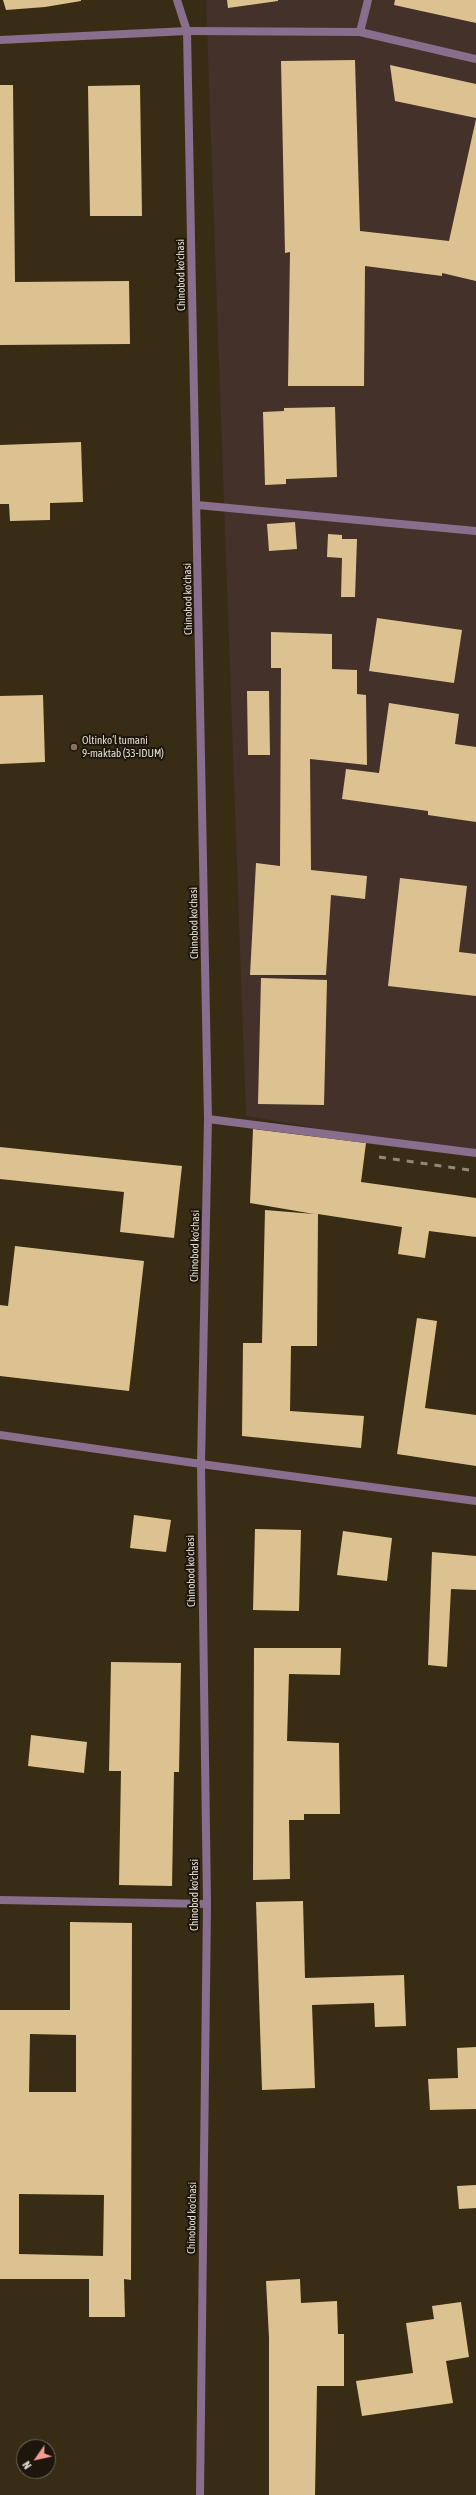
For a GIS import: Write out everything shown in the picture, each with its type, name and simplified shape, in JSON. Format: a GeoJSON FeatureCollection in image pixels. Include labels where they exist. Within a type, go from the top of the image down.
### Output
{"type":"FeatureCollection","features":[{"type":"Feature","properties":{"kind":"street","name":"Chinobod ko'chasi"},"geometry":{"type":"LineString","coordinates":[[177,0],[186,31],[197,505],[208,1119],[201,1464],[207,1904],[200,2495]]}},
{"type":"Feature","properties":{"kind":"street"},"geometry":{"type":"LineString","coordinates":[[360,32],[368,0]]}},
{"type":"Feature","properties":{"kind":"street"},"geometry":{"type":"LineString","coordinates":[[0,40],[186,31],[360,32],[476,59]]}},
{"type":"Feature","properties":{"kind":"street"},"geometry":{"type":"LineString","coordinates":[[197,505],[476,531]]}},
{"type":"Feature","properties":{"kind":"street"},"geometry":{"type":"LineString","coordinates":[[208,1119],[476,1153]]}},
{"type":"Feature","properties":{"kind":"street"},"geometry":{"type":"LineString","coordinates":[[0,1435],[476,1501]]}},
{"type":"Feature","properties":{"kind":"street"},"geometry":{"type":"LineString","coordinates":[[0,1900],[207,1904]]}},
{"type":"Feature","properties":{"kind":"shaded area"},"geometry":{"type":"Polygon","coordinates":[[[206,0],[476,0],[476,1156],[246,1116],[206,0]]]}},
{"type":"Feature","properties":{"kind":"building"},"geometry":{"type":"Polygon","coordinates":[[[3,0],[81,1],[45,7],[6,10],[3,0]]]}},
{"type":"Feature","properties":{"kind":"building"},"geometry":{"type":"Polygon","coordinates":[[[227,0],[278,0],[278,1],[228,8],[227,0]]]}},
{"type":"Feature","properties":{"kind":"building"},"geometry":{"type":"Polygon","coordinates":[[[395,0],[476,0],[476,23],[394,5],[395,0]]]}},
{"type":"Feature","properties":{"kind":"building"},"geometry":{"type":"Polygon","coordinates":[[[355,60],[360,231],[449,241],[476,119],[476,281],[442,273],[442,276],[365,266],[364,386],[288,386],[290,252],[285,253],[281,61],[355,60]]]}},
{"type":"Feature","properties":{"kind":"building"},"geometry":{"type":"Polygon","coordinates":[[[390,65],[476,84],[476,118],[395,101],[390,65]]]}},
{"type":"Feature","properties":{"kind":"building"},"geometry":{"type":"Polygon","coordinates":[[[0,85],[13,85],[15,282],[129,281],[130,344],[0,345],[0,85]]]}},
{"type":"Feature","properties":{"kind":"building"},"geometry":{"type":"Polygon","coordinates":[[[140,85],[142,216],[90,216],[88,86],[140,85]]]}},
{"type":"Feature","properties":{"kind":"building"},"geometry":{"type":"Polygon","coordinates":[[[335,407],[337,477],[286,479],[286,484],[265,485],[263,412],[284,411],[284,408],[335,407]]]}},
{"type":"Feature","properties":{"kind":"building"},"geometry":{"type":"Polygon","coordinates":[[[81,442],[83,502],[50,503],[50,520],[10,521],[9,504],[0,504],[0,445],[81,442]]]}},
{"type":"Feature","properties":{"kind":"building"},"geometry":{"type":"Polygon","coordinates":[[[295,522],[297,549],[269,551],[267,524],[295,522]]]}},
{"type":"Feature","properties":{"kind":"building"},"geometry":{"type":"Polygon","coordinates":[[[328,534],[342,535],[342,539],[357,539],[355,597],[341,597],[342,558],[327,557],[328,534]]]}},
{"type":"Feature","properties":{"kind":"building"},"geometry":{"type":"Polygon","coordinates":[[[377,618],[462,630],[454,683],[369,671],[377,618]]]}},
{"type":"Feature","properties":{"kind":"building"},"geometry":{"type":"Polygon","coordinates":[[[271,632],[332,634],[332,669],[357,670],[357,694],[366,695],[367,765],[310,759],[311,870],[367,876],[365,899],[331,895],[326,975],[250,975],[256,863],[280,866],[281,668],[271,668],[271,632]]]}},
{"type":"Feature","properties":{"kind":"building"},"geometry":{"type":"Polygon","coordinates":[[[247,691],[269,691],[270,755],[248,755],[247,691]]]}},
{"type":"Feature","properties":{"kind":"building"},"geometry":{"type":"Polygon","coordinates":[[[43,695],[45,762],[0,764],[0,696],[43,695]]]}},
{"type":"Feature","properties":{"kind":"building"},"geometry":{"type":"Polygon","coordinates":[[[389,703],[459,714],[455,744],[476,747],[476,822],[428,815],[428,811],[342,799],[346,769],[379,773],[389,703]]]}},
{"type":"Feature","properties":{"kind":"building"},"geometry":{"type":"Polygon","coordinates":[[[400,878],[467,886],[459,952],[476,954],[476,996],[388,986],[400,878]]]}},
{"type":"Feature","properties":{"kind":"building"},"geometry":{"type":"Polygon","coordinates":[[[261,978],[327,980],[324,1105],[258,1104],[261,978]]]}},
{"type":"Feature","properties":{"kind":"building"},"geometry":{"type":"Polygon","coordinates":[[[253,1129],[366,1143],[361,1182],[476,1198],[476,1237],[429,1231],[425,1258],[398,1254],[402,1227],[318,1214],[317,1346],[291,1346],[290,1411],[364,1416],[361,1448],[242,1436],[243,1343],[262,1343],[265,1210],[314,1214],[250,1203],[253,1129]]]}},
{"type":"Feature","properties":{"kind":"building"},"geometry":{"type":"Polygon","coordinates":[[[0,1147],[182,1166],[174,1238],[120,1232],[124,1192],[0,1179],[0,1147]]]}},
{"type":"Feature","properties":{"kind":"building"},"geometry":{"type":"Polygon","coordinates":[[[15,1246],[144,1261],[129,1391],[0,1376],[0,1305],[8,1306],[15,1246]]]}},
{"type":"Feature","properties":{"kind":"building"},"geometry":{"type":"Polygon","coordinates":[[[417,1318],[437,1321],[425,1408],[476,1415],[476,1466],[397,1454],[417,1318]]]}},
{"type":"Feature","properties":{"kind":"building"},"geometry":{"type":"Polygon","coordinates":[[[134,1515],[171,1520],[166,1552],[130,1548],[134,1515]]]}},
{"type":"Feature","properties":{"kind":"building"},"geometry":{"type":"Polygon","coordinates":[[[255,1529],[301,1530],[299,1611],[253,1610],[255,1529]]]}},
{"type":"Feature","properties":{"kind":"building"},"geometry":{"type":"Polygon","coordinates":[[[343,1531],[392,1538],[387,1581],[337,1575],[343,1531]]]}},
{"type":"Feature","properties":{"kind":"building"},"geometry":{"type":"Polygon","coordinates":[[[432,1552],[476,1556],[476,1590],[451,1589],[447,1667],[428,1665],[432,1552]]]}},
{"type":"Feature","properties":{"kind":"building"},"geometry":{"type":"Polygon","coordinates":[[[254,1648],[341,1648],[340,1675],[289,1674],[287,1741],[339,1743],[340,1814],[304,1814],[304,1820],[289,1820],[290,1879],[253,1880],[254,1648]]]}},
{"type":"Feature","properties":{"kind":"building"},"geometry":{"type":"Polygon","coordinates":[[[111,1662],[181,1663],[179,1772],[174,1772],[172,1886],[119,1885],[121,1771],[109,1771],[111,1662]]]}},
{"type":"Feature","properties":{"kind":"building"},"geometry":{"type":"Polygon","coordinates":[[[31,1735],[87,1742],[84,1773],[28,1766],[31,1735]]]}},
{"type":"Feature","properties":{"kind":"building"},"geometry":{"type":"Polygon","coordinates":[[[303,1901],[305,1978],[404,1975],[406,2026],[375,2027],[374,2003],[312,2005],[315,2088],[262,2090],[256,1902],[303,1901]]]}},
{"type":"Feature","properties":{"kind":"building"},"geometry":{"type":"Polygon","coordinates":[[[70,1922],[132,1923],[131,2280],[124,2279],[125,2317],[89,2317],[89,2279],[0,2279],[0,2010],[70,2010],[70,1922]],[[30,2034],[29,2092],[76,2092],[76,2035],[30,2034]],[[19,2194],[19,2254],[103,2256],[104,2195],[19,2194]]]}},
{"type":"Feature","properties":{"kind":"building"},"geometry":{"type":"Polygon","coordinates":[[[476,2047],[476,2109],[430,2110],[428,2079],[458,2078],[457,2048],[476,2047]]]}},
{"type":"Feature","properties":{"kind":"building"},"geometry":{"type":"Polygon","coordinates":[[[476,2185],[476,2208],[459,2209],[457,2186],[476,2185]]]}},
{"type":"Feature","properties":{"kind":"building"},"geometry":{"type":"Polygon","coordinates":[[[300,2279],[301,2303],[337,2301],[338,2334],[344,2334],[344,2386],[317,2386],[315,2495],[269,2495],[269,2338],[266,2281],[300,2279]]]}},
{"type":"Feature","properties":{"kind":"building"},"geometry":{"type":"Polygon","coordinates":[[[461,2302],[469,2357],[446,2361],[453,2403],[362,2416],[356,2381],[413,2373],[406,2323],[434,2319],[432,2306],[461,2302]]]}},
{"type":"Feature","properties":{"kind":"railway"},"geometry":{"type":"LineString","coordinates":[[379,1157],[476,1171]]}},
{"type":"Feature","properties":{"kind":"place","name":"Oltinko‘l tumani 9-maktab (33-IDUM)"},"geometry":{"type":"Point","coordinates":[74,747]}}]}
